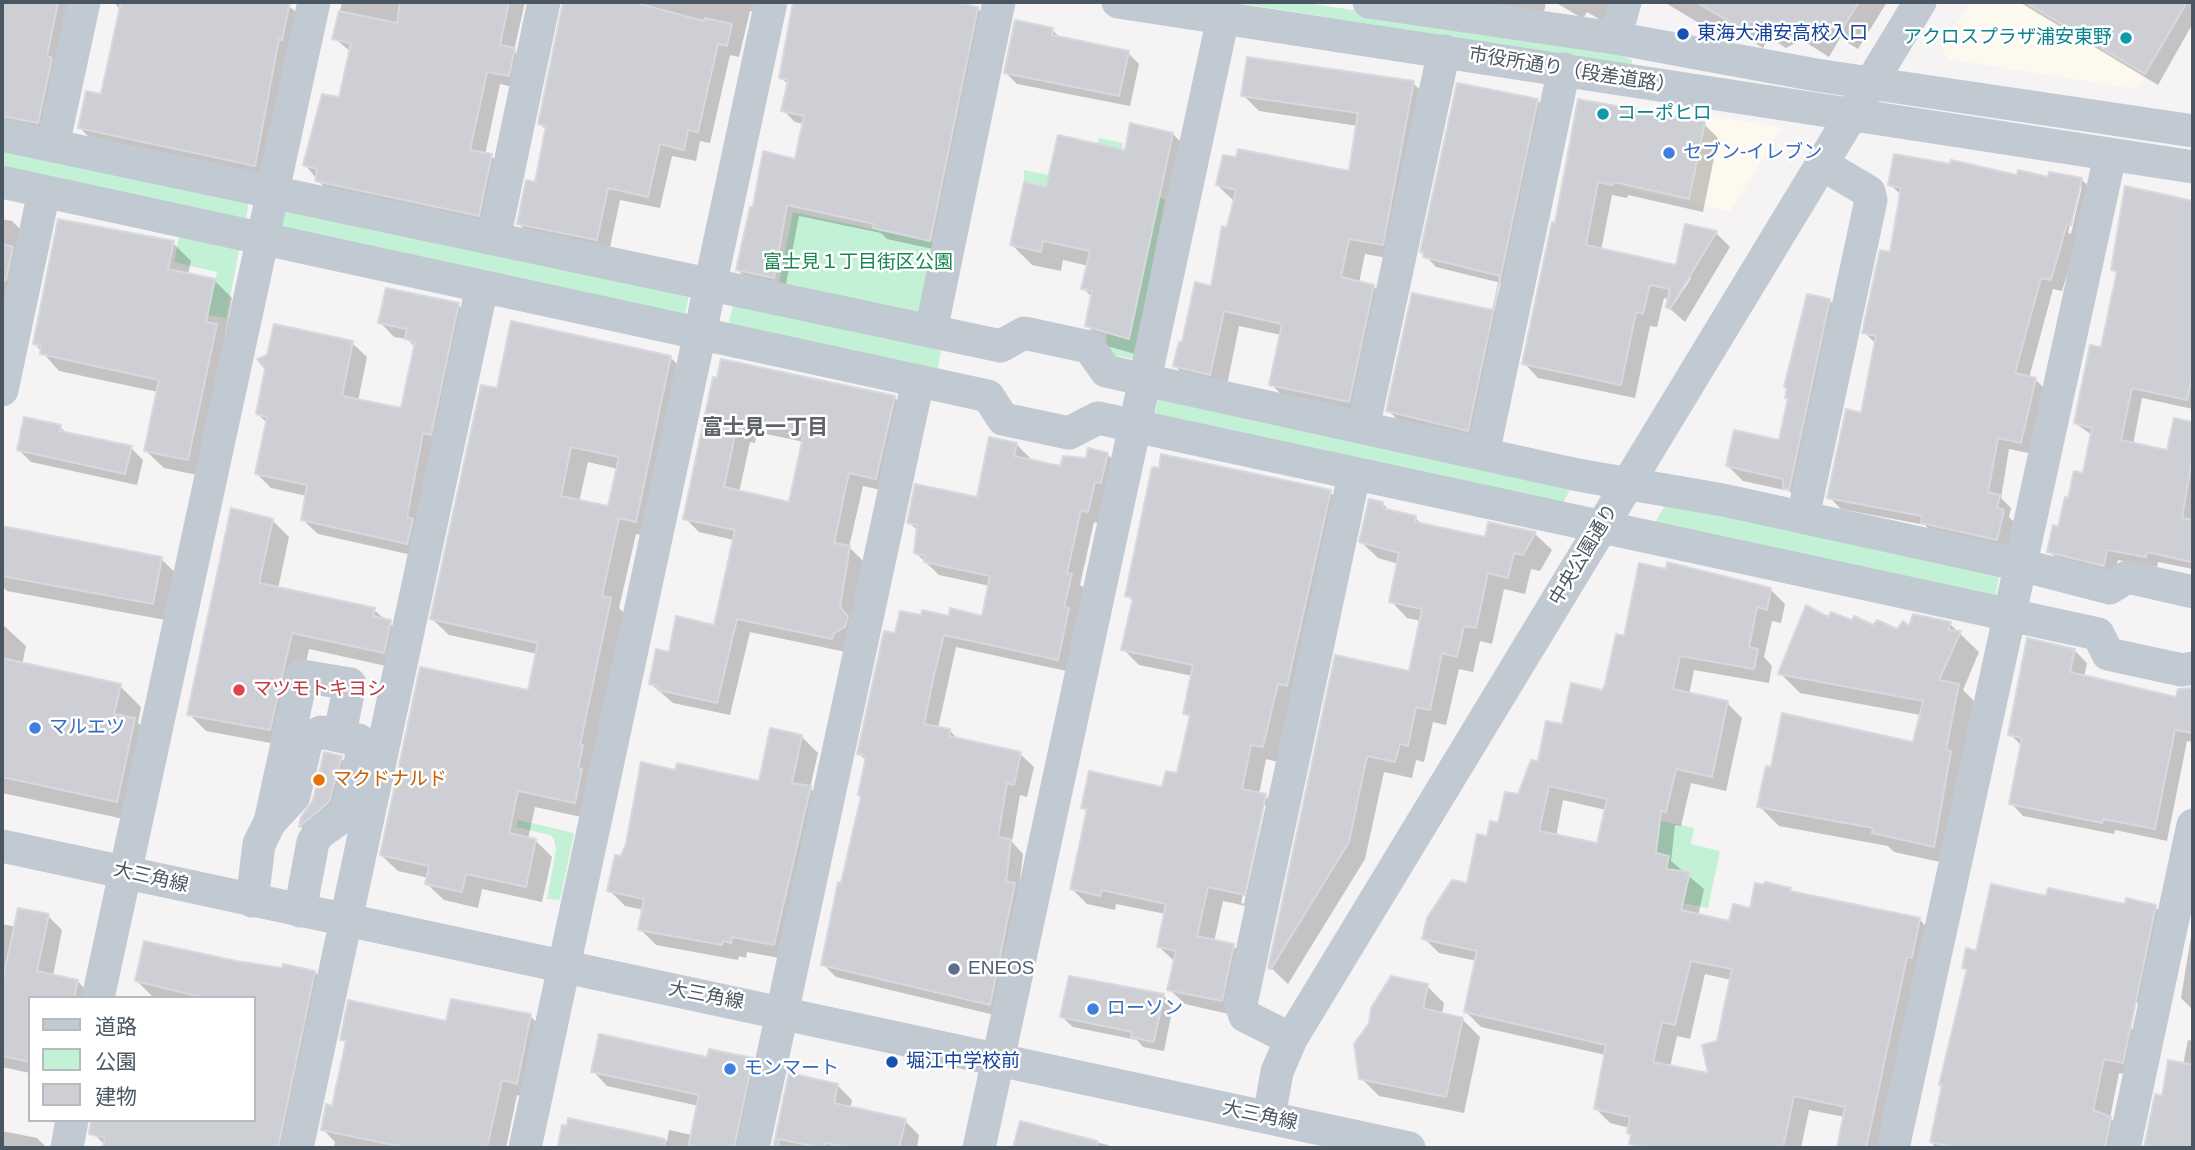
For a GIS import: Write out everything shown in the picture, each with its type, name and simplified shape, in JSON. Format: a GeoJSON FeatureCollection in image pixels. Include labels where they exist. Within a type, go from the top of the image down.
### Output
{"type":"FeatureCollection","features":[{"type":"Feature","properties":{"kind":"street"},"geometry":{"type":"LineString","coordinates":[[53,145],[84,2]]}},
{"type":"Feature","properties":{"kind":"street"},"geometry":{"type":"LineString","coordinates":[[98,996],[314,2]]}},
{"type":"Feature","properties":{"kind":"street"},"geometry":{"type":"LineString","coordinates":[[494,239],[544,2]]}},
{"type":"Feature","properties":{"kind":"street"},"geometry":{"type":"LineString","coordinates":[[525,1148],[771,2]]}},
{"type":"Feature","properties":{"kind":"street"},"geometry":{"type":"LineString","coordinates":[[931,331],[999,2]]}},
{"type":"Feature","properties":{"kind":"street","name":"市役所通り（段差道路）"},"geometry":{"type":"LineString","coordinates":[[1118,2],[2193,167]]}},
{"type":"Feature","properties":{"kind":"street","name":"市役所通り（段差道路）"},"geometry":{"type":"LineString","coordinates":[[1369,2],[1615,38],[1683,53],[1871,84],[2193,131]]}},
{"type":"Feature","properties":{"kind":"street"},"geometry":{"type":"LineString","coordinates":[[1615,38],[1625,2]]}},
{"type":"Feature","properties":{"kind":"street","name":"中央公園通り"},"geometry":{"type":"LineString","coordinates":[[1269,1117],[1277,1072],[1291,1039],[1920,2]]}},
{"type":"Feature","properties":{"kind":"street"},"geometry":{"type":"LineString","coordinates":[[979,1148],[1223,18]]}},
{"type":"Feature","properties":{"kind":"street"},"geometry":{"type":"LineString","coordinates":[[1363,428],[1444,51]]}},
{"type":"Feature","properties":{"kind":"street"},"geometry":{"type":"LineString","coordinates":[[1483,454],[1564,69]]}},
{"type":"Feature","properties":{"kind":"street"},"geometry":{"type":"LineString","coordinates":[[2,135],[274,191],[711,287],[1001,346],[1024,333],[1089,347],[1106,371],[1145,380],[1587,476],[1630,481],[1803,517],[2021,565],[2110,588],[2127,577],[2193,592]]}},
{"type":"Feature","properties":{"kind":"street"},"geometry":{"type":"LineString","coordinates":[[1893,1148],[2110,156]]}},
{"type":"Feature","properties":{"kind":"street"},"geometry":{"type":"LineString","coordinates":[[1803,517],[1871,200],[1869,191],[1822,164]]}},
{"type":"Feature","properties":{"kind":"street"},"geometry":{"type":"LineString","coordinates":[[2,183],[988,396],[1003,419],[1069,433],[1098,418],[2009,617],[2098,634],[2108,654],[2182,670],[2193,668]]}},
{"type":"Feature","properties":{"kind":"street"},"geometry":{"type":"LineString","coordinates":[[2,390],[44,192]]}},
{"type":"Feature","properties":{"kind":"street"},"geometry":{"type":"LineString","coordinates":[[297,1148],[482,287]]}},
{"type":"Feature","properties":{"kind":"street"},"geometry":{"type":"LineString","coordinates":[[753,1148],[918,381]]}},
{"type":"Feature","properties":{"kind":"street"},"geometry":{"type":"LineString","coordinates":[[1291,1039],[1245,1016],[1241,1004],[1354,475]]}},
{"type":"Feature","properties":{"kind":"street"},"geometry":{"type":"LineString","coordinates":[[271,822],[302,676],[350,684],[342,723]]}},
{"type":"Feature","properties":{"kind":"street"},"geometry":{"type":"LineString","coordinates":[[252,901],[259,844],[271,822],[294,796],[307,739],[321,732],[358,740],[362,756],[346,814],[318,834],[313,842],[300,911]]}},
{"type":"Feature","properties":{"kind":"street"},"geometry":{"type":"LineString","coordinates":[[2124,1148],[2193,825]]}},
{"type":"Feature","properties":{"kind":"street","name":"大三角線"},"geometry":{"type":"LineString","coordinates":[[2,846],[345,922],[783,1012],[1409,1148]]}},
{"type":"Feature","properties":{"kind":"street"},"geometry":{"type":"LineString","coordinates":[[66,1148],[72,1122]]}},
{"type":"Feature","properties":{"kind":"shaded area"},"geometry":{"type":"Polygon","coordinates":[[[1970,2],[2187,2],[2137,89],[1947,59],[1942,47],[1970,2]]]}},
{"type":"Feature","properties":{"kind":"shaded area"},"geometry":{"type":"Polygon","coordinates":[[[1643,106],[1782,127],[1730,212],[1622,187],[1643,106]]]}},
{"type":"Feature","properties":{"kind":"green space"},"geometry":{"type":"Polygon","coordinates":[[[1232,2],[1300,2],[1602,48],[1632,60],[1631,66],[1232,2]]]}},
{"type":"Feature","properties":{"kind":"green space"},"geometry":{"type":"Polygon","coordinates":[[[1099,138],[1123,143],[1114,188],[1165,199],[1134,359],[1105,354],[1107,334],[1129,339],[1157,211],[1024,182],[1024,170],[1089,183],[1099,138]]]}},
{"type":"Feature","properties":{"kind":"green space"},"geometry":{"type":"Polygon","coordinates":[[[2,141],[250,193],[245,225],[2,170],[2,141]]]}},
{"type":"Feature","properties":{"kind":"green space"},"geometry":{"type":"Polygon","coordinates":[[[286,203],[690,289],[684,320],[281,231],[286,203]]]}},
{"type":"Feature","properties":{"kind":"green space","name":"富士見１丁目街区公園"},"geometry":{"type":"Polygon","coordinates":[[[793,212],[937,243],[923,314],[779,283],[793,212]]]}},
{"type":"Feature","properties":{"kind":"green space"},"geometry":{"type":"Polygon","coordinates":[[[180,232],[240,245],[226,318],[208,315],[217,272],[174,262],[180,232]]]}},
{"type":"Feature","properties":{"kind":"green space"},"geometry":{"type":"Polygon","coordinates":[[[734,299],[942,346],[937,373],[728,329],[734,299]]]}},
{"type":"Feature","properties":{"kind":"green space"},"geometry":{"type":"Polygon","coordinates":[[[1160,390],[1575,481],[1558,511],[1154,422],[1160,390]]]}},
{"type":"Feature","properties":{"kind":"green space"},"geometry":{"type":"Polygon","coordinates":[[[1668,500],[2000,572],[1995,599],[1653,526],[1668,500]]]}},
{"type":"Feature","properties":{"kind":"green space"},"geometry":{"type":"Polygon","coordinates":[[[1630,814],[1694,828],[1691,844],[1720,851],[1708,908],[1683,903],[1690,872],[1666,869],[1668,856],[1656,853],[1630,814]]]}},
{"type":"Feature","properties":{"kind":"green space"},"geometry":{"type":"Polygon","coordinates":[[[518,820],[574,833],[560,900],[547,899],[556,850],[554,839],[550,835],[516,827],[518,820]]]}},
{"type":"Feature","properties":{"kind":"building"},"geometry":{"type":"Polygon","coordinates":[[[2,2],[58,2],[47,56],[52,58],[38,123],[2,116],[2,2]]]}},
{"type":"Feature","properties":{"kind":"building"},"geometry":{"type":"Polygon","coordinates":[[[121,2],[290,2],[282,40],[279,39],[255,166],[78,128],[86,91],[101,94],[121,2]]]}},
{"type":"Feature","properties":{"kind":"building"},"geometry":{"type":"Polygon","coordinates":[[[400,2],[509,2],[500,45],[515,48],[509,76],[487,72],[470,150],[492,154],[479,216],[315,181],[317,169],[303,165],[322,94],[339,97],[351,43],[332,39],[339,11],[397,23],[400,2]]]}},
{"type":"Feature","properties":{"kind":"building"},"geometry":{"type":"Polygon","coordinates":[[[563,2],[641,2],[640,4],[704,21],[705,18],[732,24],[727,46],[718,44],[698,132],[688,130],[684,150],[660,144],[648,197],[608,188],[597,240],[517,224],[526,180],[535,182],[546,126],[538,124],[563,2]]]}},
{"type":"Feature","properties":{"kind":"building"},"geometry":{"type":"Polygon","coordinates":[[[793,2],[955,2],[978,7],[930,241],[873,228],[874,224],[787,205],[774,278],[736,270],[750,207],[753,207],[763,151],[795,159],[804,116],[781,111],[788,80],[779,78],[793,2]]]}},
{"type":"Feature","properties":{"kind":"building"},"geometry":{"type":"Polygon","coordinates":[[[1696,2],[1859,2],[1840,32],[1822,22],[1811,40],[1783,24],[1767,31],[1751,21],[1745,31],[1696,2]]]}},
{"type":"Feature","properties":{"kind":"building","name":"アクロスプラザ浦安東野"},"geometry":{"type":"Polygon","coordinates":[[[2025,2],[2187,2],[2145,74],[2025,2]]]}},
{"type":"Feature","properties":{"kind":"building"},"geometry":{"type":"Polygon","coordinates":[[[1015,20],[1053,28],[1052,35],[1129,51],[1119,96],[1004,73],[1015,20]]]}},
{"type":"Feature","properties":{"kind":"building"},"geometry":{"type":"Polygon","coordinates":[[[1247,57],[1414,81],[1383,245],[1349,239],[1341,277],[1374,285],[1349,402],[1269,385],[1282,324],[1224,311],[1210,375],[1173,366],[1179,342],[1182,342],[1195,282],[1211,286],[1222,226],[1227,227],[1236,190],[1216,185],[1223,155],[1236,157],[1238,149],[1349,171],[1358,113],[1241,96],[1247,57]]]}},
{"type":"Feature","properties":{"kind":"building"},"geometry":{"type":"Polygon","coordinates":[[[1457,83],[1538,99],[1468,431],[1386,411],[1412,293],[1493,310],[1500,276],[1423,257],[1424,253],[1420,252],[1457,83]]]}},
{"type":"Feature","properties":{"kind":"building"},"geometry":{"type":"Polygon","coordinates":[[[1578,99],[1705,122],[1689,199],[1614,182],[1613,185],[1598,182],[1586,245],[1676,265],[1685,224],[1717,231],[1670,309],[1666,307],[1670,289],[1650,285],[1643,314],[1636,312],[1621,385],[1522,364],[1552,222],[1555,223],[1578,99]]]}},
{"type":"Feature","properties":{"kind":"building"},"geometry":{"type":"Polygon","coordinates":[[[1130,123],[1173,133],[1129,339],[1085,326],[1092,291],[1081,289],[1090,251],[1043,241],[1041,252],[1010,245],[1024,182],[1046,187],[1058,135],[1125,150],[1130,123]]]}},
{"type":"Feature","properties":{"kind":"building"},"geometry":{"type":"Polygon","coordinates":[[[1894,154],[1950,164],[1951,160],[2017,175],[2018,170],[2048,177],[2049,172],[2082,178],[2071,225],[2067,224],[2051,280],[2041,278],[2015,373],[2036,378],[2021,443],[1998,438],[1988,492],[2000,495],[1997,508],[2004,510],[1997,540],[1921,523],[1922,516],[1827,498],[1846,409],[1861,413],[1876,336],[1862,333],[1880,250],[1890,252],[1901,188],[1888,185],[1894,154]]]}},
{"type":"Feature","properties":{"kind":"building"},"geometry":{"type":"Polygon","coordinates":[[[2125,186],[2193,201],[2193,371],[2187,400],[2132,388],[2121,440],[2167,450],[2174,418],[2193,422],[2193,453],[2182,518],[2193,520],[2191,562],[2147,552],[2146,557],[2107,550],[2104,566],[2047,552],[2053,525],[2058,527],[2065,497],[2068,498],[2074,471],[2083,473],[2092,428],[2074,423],[2090,345],[2101,347],[2117,271],[2111,270],[2125,186]]]}},
{"type":"Feature","properties":{"kind":"building"},"geometry":{"type":"Polygon","coordinates":[[[58,219],[174,241],[168,269],[215,279],[206,322],[217,324],[188,460],[144,451],[159,380],[40,354],[41,346],[33,344],[58,219]]]}},
{"type":"Feature","properties":{"kind":"building"},"geometry":{"type":"Polygon","coordinates":[[[2,244],[13,247],[6,280],[2,280],[2,244]]]}},
{"type":"Feature","properties":{"kind":"building"},"geometry":{"type":"Polygon","coordinates":[[[386,288],[459,303],[431,435],[423,433],[407,517],[413,519],[407,544],[301,520],[307,485],[255,474],[267,417],[256,414],[265,369],[257,359],[267,355],[274,324],[353,341],[342,396],[401,408],[415,342],[405,339],[407,329],[378,323],[386,288]]]}},
{"type":"Feature","properties":{"kind":"building"},"geometry":{"type":"Polygon","coordinates":[[[1807,294],[1830,299],[1789,490],[1783,488],[1783,479],[1726,466],[1734,430],[1779,440],[1788,398],[1785,398],[1787,388],[1784,387],[1807,294]]]}},
{"type":"Feature","properties":{"kind":"building"},"geometry":{"type":"Polygon","coordinates":[[[511,321],[671,356],[636,522],[619,518],[602,596],[611,598],[580,745],[583,745],[578,768],[582,769],[575,803],[518,791],[509,833],[536,839],[526,887],[466,874],[462,892],[425,884],[429,866],[380,855],[420,667],[528,690],[538,643],[430,619],[481,385],[497,388],[511,321]],[[571,447],[561,496],[608,506],[619,457],[571,447]]]}},
{"type":"Feature","properties":{"kind":"building"},"geometry":{"type":"Polygon","coordinates":[[[721,359],[895,396],[876,479],[849,473],[834,543],[850,546],[840,607],[848,616],[845,627],[834,633],[832,639],[737,619],[717,703],[658,690],[658,686],[649,684],[656,649],[669,652],[676,616],[714,625],[735,530],[683,519],[713,377],[717,378],[721,359]],[[744,419],[741,431],[736,430],[724,487],[789,502],[804,432],[744,419]]]}},
{"type":"Feature","properties":{"kind":"building"},"geometry":{"type":"Polygon","coordinates":[[[24,417],[61,425],[60,431],[132,446],[125,474],[17,450],[24,417]]]}},
{"type":"Feature","properties":{"kind":"building"},"geometry":{"type":"Polygon","coordinates":[[[989,437],[1017,443],[1014,456],[1060,466],[1063,456],[1086,458],[1088,448],[1108,453],[1101,483],[1095,482],[1088,512],[1081,510],[1067,573],[1072,574],[1064,607],[1069,608],[1058,660],[944,635],[934,675],[924,724],[950,729],[949,736],[1021,752],[1014,785],[1007,783],[998,837],[1011,839],[1006,882],[1015,883],[990,1005],[821,965],[838,882],[841,883],[861,796],[858,795],[866,756],[857,754],[884,631],[895,633],[900,611],[921,615],[922,610],[949,616],[950,608],[982,616],[990,576],[924,562],[925,556],[914,553],[917,525],[907,523],[915,484],[977,497],[989,437]]]}},
{"type":"Feature","properties":{"kind":"building"},"geometry":{"type":"Polygon","coordinates":[[[1161,454],[1331,490],[1287,686],[1278,684],[1263,747],[1251,745],[1242,789],[1266,794],[1245,895],[1208,887],[1197,936],[1234,944],[1222,1001],[1167,990],[1176,951],[1157,947],[1166,904],[1102,890],[1100,896],[1070,889],[1087,809],[1081,808],[1089,771],[1162,787],[1166,771],[1177,773],[1190,715],[1183,714],[1193,665],[1121,650],[1133,598],[1125,596],[1152,467],[1159,468],[1161,454]]]}},
{"type":"Feature","properties":{"kind":"building"},"geometry":{"type":"Polygon","coordinates":[[[1369,499],[1383,502],[1382,508],[1416,516],[1415,522],[1485,537],[1488,522],[1536,532],[1523,555],[1514,553],[1508,578],[1488,573],[1476,628],[1464,626],[1457,657],[1442,653],[1430,710],[1416,707],[1408,746],[1400,744],[1395,762],[1367,756],[1349,842],[1271,969],[1268,968],[1335,655],[1409,671],[1422,609],[1389,602],[1399,553],[1359,542],[1369,499]]]}},
{"type":"Feature","properties":{"kind":"building"},"geometry":{"type":"Polygon","coordinates":[[[231,508],[273,519],[259,583],[375,608],[373,616],[391,620],[384,653],[292,633],[270,730],[187,715],[231,508]]]}},
{"type":"Feature","properties":{"kind":"building"},"geometry":{"type":"Polygon","coordinates":[[[2,526],[162,557],[153,604],[2,576],[2,526]]]}},
{"type":"Feature","properties":{"kind":"building"},"geometry":{"type":"Polygon","coordinates":[[[1667,562],[1771,588],[1767,610],[1757,607],[1749,647],[1758,649],[1754,669],[1680,656],[1673,689],[1728,701],[1712,777],[1676,769],[1666,812],[1661,811],[1656,853],[1669,856],[1666,869],[1690,872],[1681,910],[1729,921],[1733,904],[1750,908],[1755,883],[1764,885],[1765,882],[1791,888],[1790,891],[1920,918],[1912,958],[1907,957],[1866,1148],[1837,1148],[1845,1107],[1794,1096],[1783,1148],[1651,1148],[1629,1144],[1631,1134],[1627,1133],[1630,1117],[1594,1109],[1606,1045],[1464,1012],[1477,951],[1422,939],[1427,918],[1452,880],[1467,883],[1477,834],[1487,836],[1490,821],[1498,823],[1505,792],[1518,794],[1531,760],[1538,761],[1546,721],[1562,724],[1571,683],[1602,690],[1605,685],[1616,634],[1624,636],[1639,563],[1666,569],[1667,562]],[[1549,786],[1539,831],[1597,843],[1607,799],[1549,786]],[[1691,961],[1675,1025],[1662,1022],[1653,1062],[1708,1073],[1702,1045],[1717,1041],[1732,969],[1691,961]]]}},
{"type":"Feature","properties":{"kind":"building"},"geometry":{"type":"Polygon","coordinates":[[[1806,605],[1828,617],[1831,612],[1852,620],[1854,616],[1873,625],[1877,620],[1897,629],[1903,621],[1909,626],[1913,614],[1951,622],[1948,630],[1961,631],[1939,680],[1959,684],[1946,750],[1951,751],[1934,847],[1872,833],[1873,828],[1757,807],[1766,766],[1771,767],[1782,713],[1913,742],[1923,701],[1778,674],[1806,605]]]}},
{"type":"Feature","properties":{"kind":"building"},"geometry":{"type":"Polygon","coordinates":[[[2027,638],[2075,649],[2070,672],[2176,697],[2178,689],[2193,688],[2193,733],[2175,730],[2155,829],[2103,819],[2102,823],[2009,804],[2022,738],[2008,735],[2027,638]]]}},
{"type":"Feature","properties":{"kind":"building"},"geometry":{"type":"Polygon","coordinates":[[[2,658],[121,684],[114,714],[135,718],[117,802],[2,777],[2,658]]]}},
{"type":"Feature","properties":{"kind":"building"},"geometry":{"type":"Polygon","coordinates":[[[770,728],[802,735],[792,783],[811,786],[774,945],[732,937],[731,943],[723,941],[722,945],[638,930],[644,899],[607,891],[615,855],[621,856],[626,844],[641,762],[675,770],[677,763],[759,781],[770,728]]]}},
{"type":"Feature","properties":{"kind":"building"},"geometry":{"type":"Polygon","coordinates":[[[324,752],[342,756],[329,802],[299,827],[301,817],[313,800],[324,752]]]}},
{"type":"Feature","properties":{"kind":"building"},"geometry":{"type":"Polygon","coordinates":[[[1991,884],[2046,896],[2048,888],[2125,904],[2126,898],[2156,905],[2123,1063],[2104,1059],[2093,1110],[2111,1117],[2105,1148],[1957,1148],[1930,1142],[1942,1085],[1939,1085],[1967,969],[1962,968],[1966,948],[1976,951],[1991,884]]]}},
{"type":"Feature","properties":{"kind":"building"},"geometry":{"type":"Polygon","coordinates":[[[18,908],[49,914],[37,971],[78,980],[74,996],[28,996],[28,1062],[2,1056],[2,983],[18,908]]]}},
{"type":"Feature","properties":{"kind":"building"},"geometry":{"type":"Polygon","coordinates":[[[144,941],[236,961],[282,968],[283,964],[315,971],[278,1148],[102,1148],[105,1138],[89,1134],[91,1122],[256,1122],[256,996],[197,996],[135,981],[144,941]]]}},
{"type":"Feature","properties":{"kind":"building"},"geometry":{"type":"Polygon","coordinates":[[[1069,976],[1164,994],[1154,1042],[1131,1037],[1132,1032],[1060,1017],[1069,976]]]}},
{"type":"Feature","properties":{"kind":"building"},"geometry":{"type":"Polygon","coordinates":[[[1391,976],[1428,984],[1423,1008],[1463,1018],[1446,1097],[1359,1079],[1354,1044],[1369,1023],[1371,1008],[1391,976]]]}},
{"type":"Feature","properties":{"kind":"building"},"geometry":{"type":"Polygon","coordinates":[[[451,999],[531,1014],[517,1084],[502,1080],[487,1148],[408,1148],[321,1130],[326,1104],[332,1106],[346,1041],[340,1040],[348,1000],[446,1021],[451,999]]]}},
{"type":"Feature","properties":{"kind":"building"},"geometry":{"type":"Polygon","coordinates":[[[599,1034],[707,1057],[709,1049],[753,1058],[734,1148],[688,1148],[699,1095],[591,1072],[599,1034]]]}},
{"type":"Feature","properties":{"kind":"building"},"geometry":{"type":"Polygon","coordinates":[[[2168,1060],[2193,1065],[2193,1148],[2144,1148],[2155,1094],[2162,1096],[2168,1060]]]}},
{"type":"Feature","properties":{"kind":"building"},"geometry":{"type":"Polygon","coordinates":[[[789,1073],[838,1084],[834,1103],[906,1119],[899,1148],[852,1148],[825,1143],[824,1148],[821,1148],[779,1139],[778,1148],[773,1148],[789,1073]]]}},
{"type":"Feature","properties":{"kind":"building"},"geometry":{"type":"Polygon","coordinates":[[[568,1118],[665,1139],[664,1148],[558,1146],[562,1125],[567,1126],[568,1118]]]}},
{"type":"Feature","properties":{"kind":"building"},"geometry":{"type":"Polygon","coordinates":[[[1020,1121],[1097,1141],[1096,1148],[1013,1148],[1020,1121]]]}},
{"type":"Feature","properties":{"kind":"place","name":"東海大浦安高校入口"},"geometry":{"type":"Point","coordinates":[1683,34]}},
{"type":"Feature","properties":{"kind":"place","name":"アクロスプラザ浦安東野"},"geometry":{"type":"Point","coordinates":[2126,38]}},
{"type":"Feature","properties":{"kind":"place","name":"コーポヒロ"},"geometry":{"type":"Point","coordinates":[1603,114]}},
{"type":"Feature","properties":{"kind":"place","name":"セブン-イレブン"},"geometry":{"type":"Point","coordinates":[1669,153]}},
{"type":"Feature","properties":{"kind":"place","name":"マツモトキヨシ"},"geometry":{"type":"Point","coordinates":[239,690]}},
{"type":"Feature","properties":{"kind":"place","name":"マルエツ"},"geometry":{"type":"Point","coordinates":[35,728]}},
{"type":"Feature","properties":{"kind":"place","name":"マクドナルド"},"geometry":{"type":"Point","coordinates":[319,780]}},
{"type":"Feature","properties":{"kind":"place","name":"ENEOS"},"geometry":{"type":"Point","coordinates":[954,969]}},
{"type":"Feature","properties":{"kind":"place","name":"ローソン"},"geometry":{"type":"Point","coordinates":[1093,1009]}},
{"type":"Feature","properties":{"kind":"place","name":"堀江中学校前"},"geometry":{"type":"Point","coordinates":[892,1062]}},
{"type":"Feature","properties":{"kind":"place","name":"モンマート"},"geometry":{"type":"Point","coordinates":[730,1069]}},
{"type":"Feature","properties":{"kind":"district","name":"富士見一丁目"},"geometry":{"type":"Point","coordinates":[765,428]}}]}
